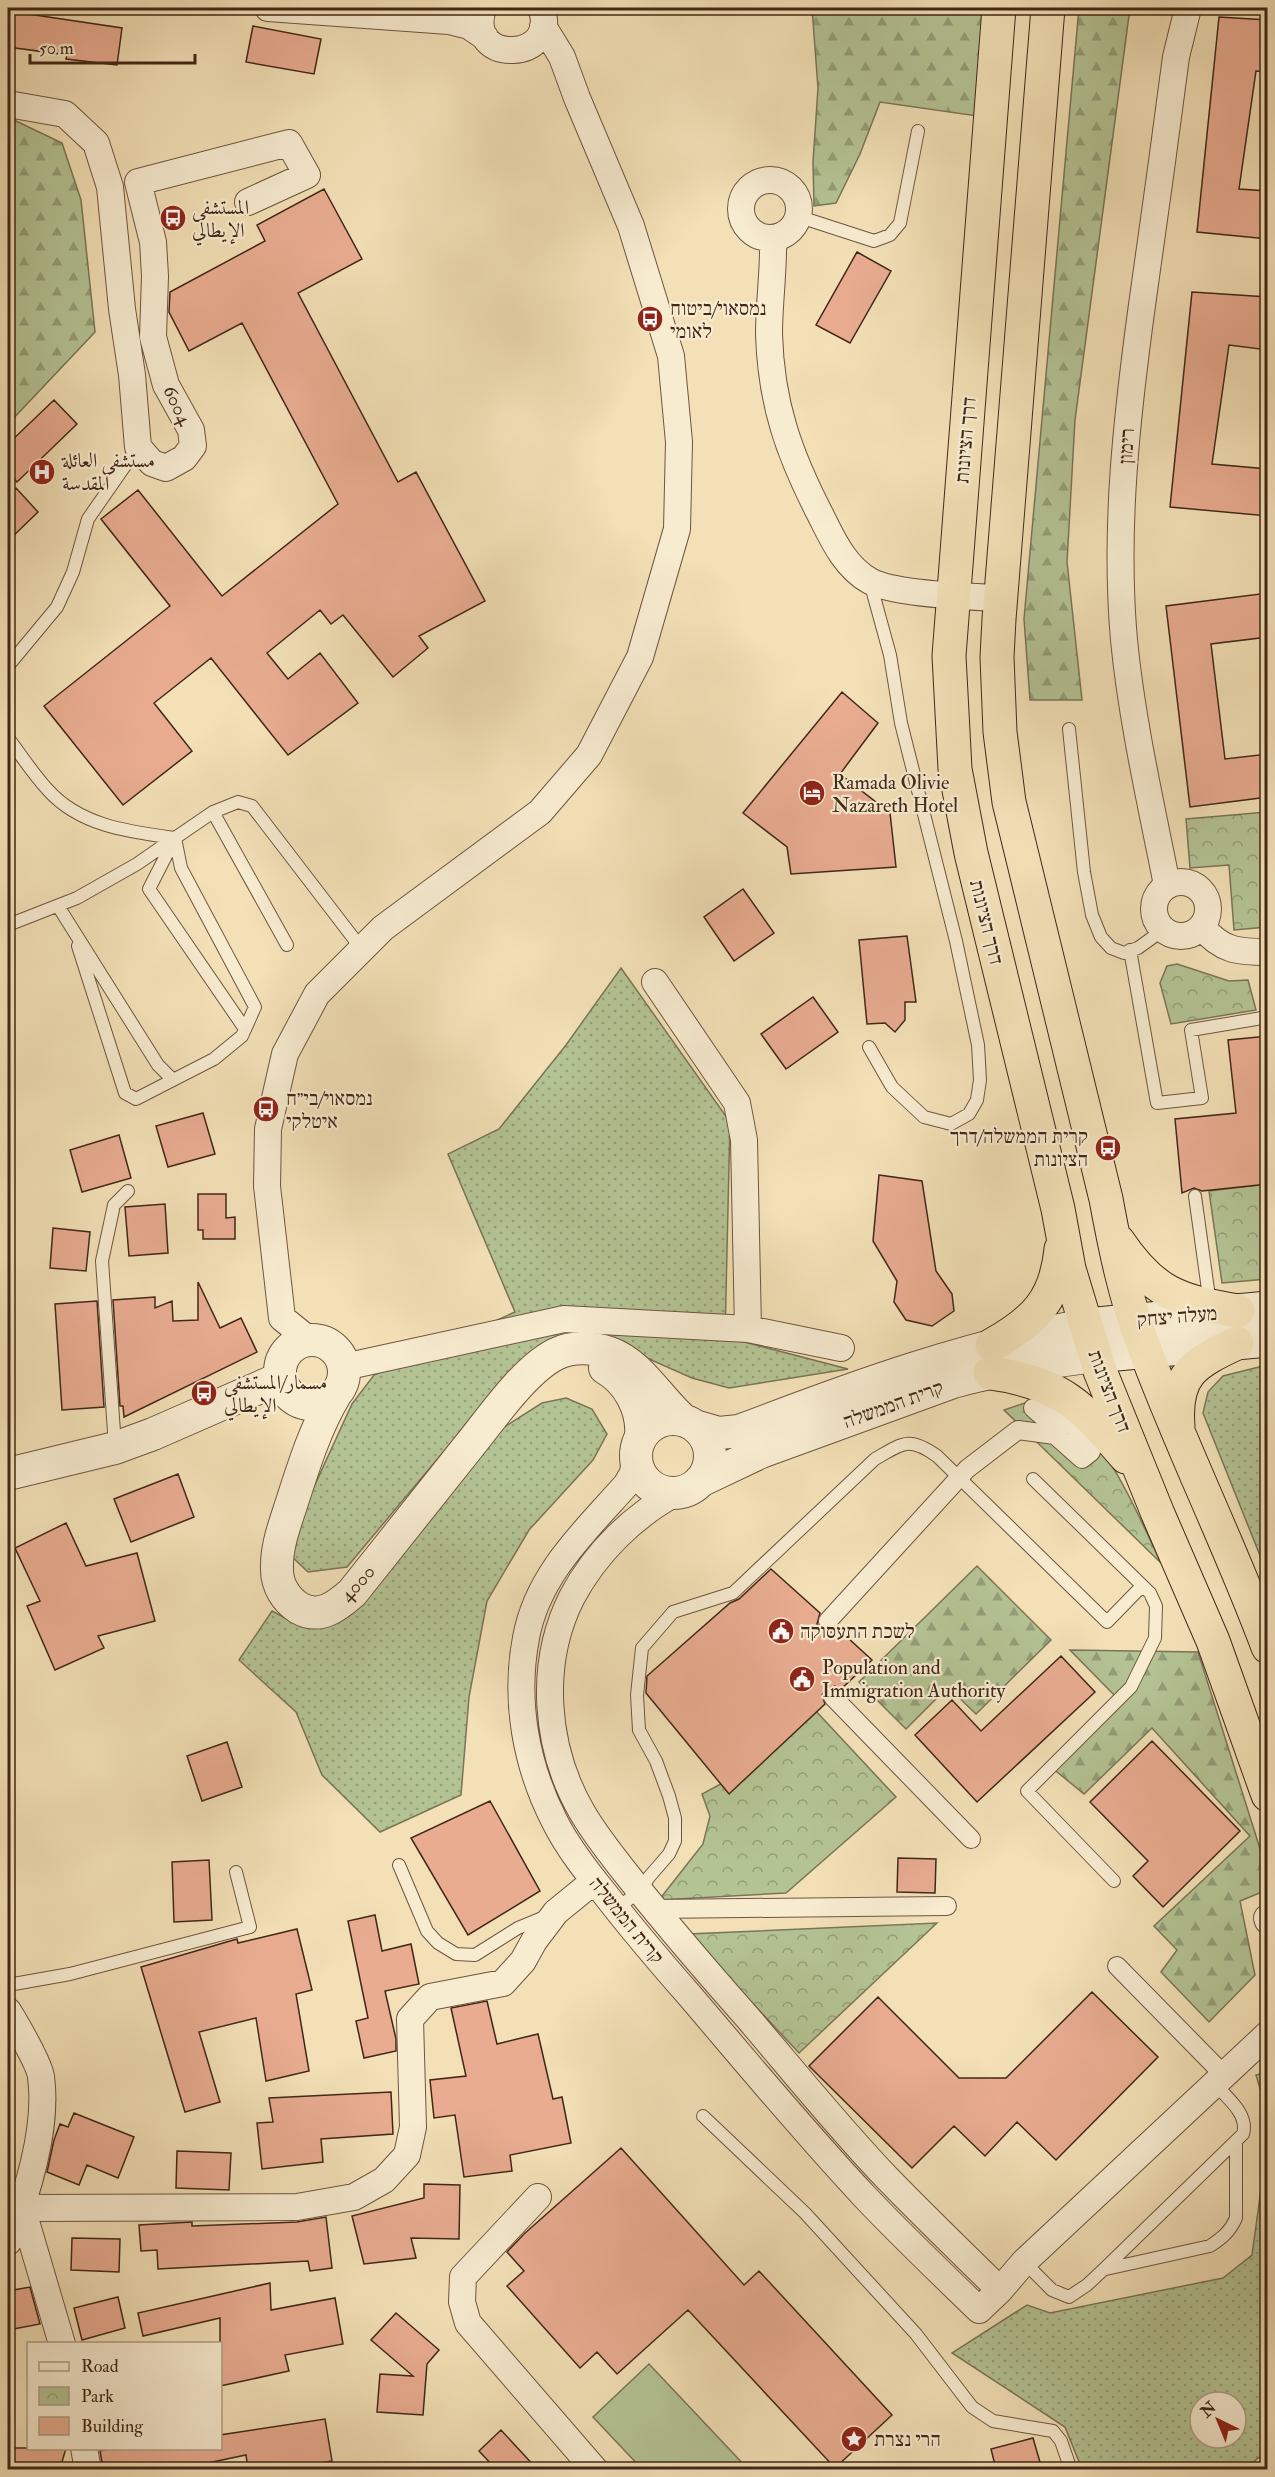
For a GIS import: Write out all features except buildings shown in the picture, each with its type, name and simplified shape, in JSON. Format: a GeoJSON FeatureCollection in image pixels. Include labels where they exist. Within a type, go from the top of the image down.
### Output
{"type":"FeatureCollection","features":[{"type":"Feature","properties":{"kind":"highway","name":"דרך הציונות"},"geometry":{"type":"LineString","coordinates":[[999,8],[948,656],[951,736],[962,811],[1069,1269],[1095,1356],[1213,1641],[1268,1796]]}},
{"type":"Feature","properties":{"kind":"highway"},"geometry":{"type":"LineString","coordinates":[[1048,8],[997,657],[1001,742],[1009,802],[1134,1320],[1268,1647]]}},
{"type":"Feature","properties":{"kind":"highway"},"geometry":{"type":"LineString","coordinates":[[1112,1232],[1130,1259],[1158,1287],[1174,1296],[1239,1308]]}},
{"type":"Feature","properties":{"kind":"highway"},"geometry":{"type":"LineString","coordinates":[[1062,1233],[1059,1268],[1046,1303],[991,1359],[1021,1377],[1066,1398],[1092,1419],[1143,1476]]}},
{"type":"Feature","properties":{"kind":"highway"},"geometry":{"type":"LineString","coordinates":[[1179,1433],[1178,1398],[1182,1382],[1192,1368],[1207,1357],[1252,1342]]}},
{"type":"Feature","properties":{"kind":"main road","name":"מעלה יצחק"},"geometry":{"type":"LineString","coordinates":[[1086,1325],[1239,1308]]}},
{"type":"Feature","properties":{"kind":"main road","name":"מעלה יצחק"},"geometry":{"type":"LineString","coordinates":[[1095,1356],[1252,1342]]}},
{"type":"Feature","properties":{"kind":"street"},"geometry":{"type":"LineString","coordinates":[[268,8],[449,21],[469,26],[501,49],[520,51],[544,62],[577,98]]}},
{"type":"Feature","properties":{"kind":"street"},"geometry":{"type":"LineString","coordinates":[[415,18],[465,8]]}},
{"type":"Feature","properties":{"kind":"street"},"geometry":{"type":"LineString","coordinates":[[483,8],[480,18],[485,37]]}},
{"type":"Feature","properties":{"kind":"street","name":"רימון"},"geometry":{"type":"LineString","coordinates":[[1167,885],[1137,735],[1124,639],[1122,525],[1126,423],[1176,57],[1188,8]]}},
{"type":"Feature","properties":{"kind":"street"},"geometry":{"type":"LineString","coordinates":[[520,51],[537,39],[542,17]]}},
{"type":"Feature","properties":{"kind":"street"},"geometry":{"type":"LineString","coordinates":[[308,1340],[282,1318],[267,1186],[268,1129],[285,1054],[317,994],[362,948],[383,928],[540,812],[589,755],[640,657],[677,529],[679,442],[671,357],[631,226],[562,57],[542,17]]}},
{"type":"Feature","properties":{"kind":"street","name":"6004"},"geometry":{"type":"LineString","coordinates":[[8,104],[65,114],[96,143],[110,187],[138,447],[152,463],[166,468],[184,458],[193,446],[191,430],[166,385],[153,337],[155,276],[153,242],[138,182]]}},
{"type":"Feature","properties":{"kind":"street"},"geometry":{"type":"LineString","coordinates":[[110,187],[138,182],[289,143],[307,175],[248,202]]}},
{"type":"Feature","properties":{"kind":"street"},"geometry":{"type":"LineString","coordinates":[[766,180],[777,181],[787,186],[795,194],[798,205],[797,216],[792,227],[784,234],[773,238],[762,237],[752,232],[744,224],[741,213],[742,202],[747,192],[755,184],[766,180]]}},
{"type":"Feature","properties":{"kind":"street"},"geometry":{"type":"LineString","coordinates":[[773,238],[774,266],[769,331],[771,372],[780,418],[788,447],[836,547],[852,566],[870,581],[887,587],[953,596],[1001,598]]}},
{"type":"Feature","properties":{"kind":"street"},"geometry":{"type":"LineString","coordinates":[[1185,882],[1201,891],[1206,899],[1208,913],[1202,927],[1186,937],[1171,935],[1157,923],[1153,909],[1155,900],[1167,885],[1185,882]]}},
{"type":"Feature","properties":{"kind":"street"},"geometry":{"type":"LineString","coordinates":[[1202,927],[1211,938],[1228,949],[1268,952]]}},
{"type":"Feature","properties":{"kind":"street"},"geometry":{"type":"LineString","coordinates":[[655,982],[737,1103],[744,1140],[748,1329]]}},
{"type":"Feature","properties":{"kind":"street"},"geometry":{"type":"LineString","coordinates":[[302,1402],[313,1404],[325,1401],[340,1381],[564,1319],[748,1329],[842,1347]]}},
{"type":"Feature","properties":{"kind":"street","name":"קרית הממשלה"},"geometry":{"type":"LineString","coordinates":[[1086,1325],[991,1359],[898,1400],[761,1452],[654,1504],[636,1518],[591,1568],[563,1617],[554,1643],[550,1676],[549,1696],[561,1762],[581,1811],[597,1835],[647,1900],[846,2133],[888,2179],[1000,2290],[979,2310],[867,2199],[594,1881],[556,1824],[534,1770],[525,1734],[520,1698],[526,1636],[536,1606],[567,1550],[626,1485],[633,1473],[638,1447],[650,1426],[665,1419],[689,1423],[719,1434],[739,1431],[902,1371],[991,1359],[1095,1356]]}},
{"type":"Feature","properties":{"kind":"street"},"geometry":{"type":"LineString","coordinates":[[8,1474],[115,1448],[153,1434],[281,1378],[280,1367],[284,1356],[297,1343],[308,1340],[326,1342],[336,1350],[340,1381]]}},
{"type":"Feature","properties":{"kind":"street","name":"4000"},"geometry":{"type":"LineString","coordinates":[[340,1381],[315,1430],[278,1548],[279,1585],[298,1608],[310,1612],[323,1612],[337,1606],[352,1593],[509,1396],[539,1365],[556,1354],[588,1348],[610,1353],[624,1360],[650,1384],[659,1398],[689,1423]]}},
{"type":"Feature","properties":{"kind":"street","name":"4000"},"geometry":{"type":"LineString","coordinates":[[509,1396],[527,1380],[566,1364],[585,1362],[602,1367],[617,1375],[630,1391],[642,1423],[638,1447]]}},
{"type":"Feature","properties":{"kind":"street","name":"4000"},"geometry":{"type":"LineString","coordinates":[[281,1378],[287,1392],[302,1402],[310,1430],[309,1450]]}},
{"type":"Feature","properties":{"kind":"street"},"geometry":{"type":"LineString","coordinates":[[650,1384],[686,1406],[708,1415],[743,1421],[773,1418]]}},
{"type":"Feature","properties":{"kind":"street"},"geometry":{"type":"LineString","coordinates":[[828,1621],[967,1469],[1018,1430],[1055,1435],[1082,1459],[1090,1452],[1073,1425],[1042,1416],[1033,1408],[1092,1419]]}},
{"type":"Feature","properties":{"kind":"street"},"geometry":{"type":"LineString","coordinates":[[638,1447],[645,1481],[653,1488],[665,1492],[689,1486],[707,1469],[709,1449],[705,1437],[689,1423]]}},
{"type":"Feature","properties":{"kind":"street"},"geometry":{"type":"LineString","coordinates":[[833,1697],[972,1839]]}},
{"type":"Feature","properties":{"kind":"street"},"geometry":{"type":"LineString","coordinates":[[22,2208],[297,2207],[354,2197],[384,2180],[407,2155],[413,2127],[411,2019],[430,1997],[503,1983],[524,1961],[534,1941],[556,1912],[594,1881]]}},
{"type":"Feature","properties":{"kind":"street"},"geometry":{"type":"LineString","coordinates":[[647,1900],[947,1906]]}},
{"type":"Feature","properties":{"kind":"street"},"geometry":{"type":"LineString","coordinates":[[1117,1966],[1219,2079]]}},
{"type":"Feature","properties":{"kind":"street"},"geometry":{"type":"LineString","coordinates":[[8,2011],[41,2075],[41,2126],[22,2208],[8,2242]]}},
{"type":"Feature","properties":{"kind":"street"},"geometry":{"type":"LineString","coordinates":[[1000,2290],[1024,2262],[1268,2034]]}},
{"type":"Feature","properties":{"kind":"street"},"geometry":{"type":"LineString","coordinates":[[538,2197],[464,2277],[462,2302],[468,2323],[595,2469]]}},
{"type":"Feature","properties":{"kind":"street"},"geometry":{"type":"LineString","coordinates":[[22,2208],[62,2342]]}},
{"type":"Feature","properties":{"kind":"street"},"geometry":{"type":"LineString","coordinates":[[84,2450],[88,2469]]}},
{"type":"Feature","properties":{"kind":"lane"},"geometry":{"type":"LineString","coordinates":[[797,216],[874,241],[890,235],[900,224],[918,131]]}},
{"type":"Feature","properties":{"kind":"lane"},"geometry":{"type":"LineString","coordinates":[[8,666],[57,607],[73,572],[88,519],[138,447]]}},
{"type":"Feature","properties":{"kind":"lane"},"geometry":{"type":"LineString","coordinates":[[868,1047],[892,1087],[924,1117],[951,1124],[969,1114],[977,1100],[980,1080],[978,1045],[956,941],[901,723],[890,655],[870,581]]}},
{"type":"Feature","properties":{"kind":"lane"},"geometry":{"type":"LineString","coordinates":[[1069,729],[1084,872],[1092,915],[1101,937],[1111,948],[1124,953],[1138,948],[1163,930]]}},
{"type":"Feature","properties":{"kind":"lane"},"geometry":{"type":"LineString","coordinates":[[8,738],[49,791],[81,816],[126,831],[175,838]]}},
{"type":"Feature","properties":{"kind":"lane"},"geometry":{"type":"LineString","coordinates":[[8,925],[77,898],[137,864],[213,812],[238,802],[252,806],[362,948]]}},
{"type":"Feature","properties":{"kind":"lane"},"geometry":{"type":"LineString","coordinates":[[213,812],[287,945]]}},
{"type":"Feature","properties":{"kind":"lane"},"geometry":{"type":"LineString","coordinates":[[175,838],[149,888],[245,1029]]}},
{"type":"Feature","properties":{"kind":"lane"},"geometry":{"type":"LineString","coordinates":[[72,927],[125,1093],[136,1099],[214,1059],[242,1036],[255,1007],[181,868],[175,838]]}},
{"type":"Feature","properties":{"kind":"lane"},"geometry":{"type":"LineString","coordinates":[[58,906],[158,1065],[173,1080]]}},
{"type":"Feature","properties":{"kind":"lane"},"geometry":{"type":"LineString","coordinates":[[1130,950],[1157,1102],[1202,1098],[1191,1030],[1262,1018]]}},
{"type":"Feature","properties":{"kind":"lane"},"geometry":{"type":"LineString","coordinates":[[115,1448],[102,1261],[114,1204],[128,1191]]}},
{"type":"Feature","properties":{"kind":"lane"},"geometry":{"type":"LineString","coordinates":[[1195,1196],[1239,1308]]}},
{"type":"Feature","properties":{"kind":"lane"},"geometry":{"type":"LineString","coordinates":[[616,1909],[647,1900],[649,1877],[669,1854],[675,1841],[675,1818],[656,1761],[639,1730],[637,1695],[642,1648],[673,1612],[733,1593],[875,1459],[900,1444],[920,1443],[937,1456],[1107,1622],[1142,1586]]}},
{"type":"Feature","properties":{"kind":"lane"},"geometry":{"type":"LineString","coordinates":[[1033,1479],[1150,1593],[1156,1606],[1155,1638],[1131,1687],[1027,1791],[1114,1881]]}},
{"type":"Feature","properties":{"kind":"lane"},"geometry":{"type":"LineString","coordinates":[[399,1865],[427,1931],[438,1943],[456,1954],[475,1955],[518,1928],[556,1912]]}},
{"type":"Feature","properties":{"kind":"lane"},"geometry":{"type":"LineString","coordinates":[[8,1985],[70,1974],[250,1928],[236,1872]]}},
{"type":"Feature","properties":{"kind":"lane"},"geometry":{"type":"LineString","coordinates":[[1024,2262],[1052,2290],[1069,2297],[1087,2285],[1243,2134],[1245,2126],[1241,2113],[1219,2079]]}},
{"type":"Feature","properties":{"kind":"lane"},"geometry":{"type":"LineString","coordinates":[[703,2116],[813,2222],[916,2334],[972,2407],[993,2421],[1053,2431],[1061,2441],[1071,2469]]}},
{"type":"Feature","properties":{"kind":"lane"},"geometry":{"type":"LineString","coordinates":[[1104,2269],[1210,2246],[1225,2236],[1232,2229],[1236,2218],[1236,2142]]}},
{"type":"Feature","properties":{"kind":"green space"},"geometry":{"type":"Polygon","coordinates":[[[812,8],[987,8],[984,117],[880,102],[860,154],[836,203],[814,206],[813,162],[818,88],[812,8]]]}},
{"type":"Feature","properties":{"kind":"green space"},"geometry":{"type":"Polygon","coordinates":[[[1079,8],[1130,8],[1075,420],[1067,562],[1082,700],[1030,700],[1024,619],[1079,8]]]}},
{"type":"Feature","properties":{"kind":"green space"},"geometry":{"type":"Polygon","coordinates":[[[8,120],[14,120],[62,143],[81,200],[95,332],[8,424],[8,120]]]}},
{"type":"Feature","properties":{"kind":"green space"},"geometry":{"type":"Polygon","coordinates":[[[1267,812],[1267,927],[1234,930],[1229,865],[1190,868],[1186,819],[1267,812]]]}},
{"type":"Feature","properties":{"kind":"green space"},"geometry":{"type":"Polygon","coordinates":[[[1177,964],[1229,981],[1248,980],[1256,1010],[1171,1024],[1160,983],[1167,966],[1177,964]]]}},
{"type":"Feature","properties":{"kind":"green space"},"geometry":{"type":"Polygon","coordinates":[[[621,968],[730,1122],[725,1337],[848,1369],[729,1388],[692,1378],[595,1335],[501,1383],[347,1567],[308,1572],[285,1550],[352,1404],[374,1375],[515,1312],[448,1154],[499,1129],[566,1045],[621,968]]]}},
{"type":"Feature","properties":{"kind":"green space"},"geometry":{"type":"Polygon","coordinates":[[[1267,1184],[1267,1279],[1222,1283],[1209,1191],[1267,1184]]]}},
{"type":"Feature","properties":{"kind":"green space"},"geometry":{"type":"Polygon","coordinates":[[[1268,1365],[1267,1573],[1203,1413],[1208,1392],[1223,1376],[1268,1365]]]}},
{"type":"Feature","properties":{"kind":"green space"},"geometry":{"type":"Polygon","coordinates":[[[566,1398],[592,1409],[607,1434],[593,1460],[529,1530],[487,1601],[469,1697],[461,1795],[380,1832],[322,1775],[296,1712],[239,1660],[272,1611],[302,1627],[349,1616],[498,1431],[542,1403],[566,1398]]]}},
{"type":"Feature","properties":{"kind":"green space"},"geometry":{"type":"Polygon","coordinates":[[[1025,1403],[1057,1408],[1074,1419],[1090,1434],[1118,1476],[1161,1563],[1004,1410],[1025,1403]]]}},
{"type":"Feature","properties":{"kind":"green space"},"geometry":{"type":"Polygon","coordinates":[[[977,1566],[1051,1640],[976,1714],[948,1687],[906,1729],[859,1682],[977,1566]]]}},
{"type":"Feature","properties":{"kind":"green space"},"geometry":{"type":"Polygon","coordinates":[[[1070,1650],[1198,1652],[1268,1874],[1267,1890],[1240,1901],[1255,1975],[1209,2022],[1161,1972],[1177,1950],[1154,1926],[1250,1836],[1152,1728],[1084,1794],[1051,1767],[1117,1698],[1070,1650]]]}},
{"type":"Feature","properties":{"kind":"green space"},"geometry":{"type":"Polygon","coordinates":[[[814,1709],[896,1797],[786,1893],[659,1900],[703,1844],[710,1816],[702,1794],[754,1766],[814,1709]]]}},
{"type":"Feature","properties":{"kind":"green space"},"geometry":{"type":"Polygon","coordinates":[[[937,1923],[799,2053],[688,1934],[937,1923]]]}},
{"type":"Feature","properties":{"kind":"green space"},"geometry":{"type":"Polygon","coordinates":[[[1268,2072],[1267,2112],[1256,2075],[1268,2072]]]}},
{"type":"Feature","properties":{"kind":"green space"},"geometry":{"type":"Polygon","coordinates":[[[1267,2145],[1267,2456],[1258,2458],[1246,2469],[1082,2469],[1065,2427],[952,2353],[1027,2305],[1050,2313],[1223,2278],[1252,2255],[1267,2145]]]}},
{"type":"Feature","properties":{"kind":"green space"},"geometry":{"type":"Polygon","coordinates":[[[649,2364],[748,2469],[642,2469],[593,2417],[649,2364]]]}},
{"type":"Feature","properties":{"kind":"place","name":"المستشفى الإيطالي"},"geometry":{"type":"Point","coordinates":[173,218]}},
{"type":"Feature","properties":{"kind":"place","name":"נמסאוי/ביטוח לאומי"},"geometry":{"type":"Point","coordinates":[650,319]}},
{"type":"Feature","properties":{"kind":"place","name":"مستشفى العائلة المقدسة"},"geometry":{"type":"Point","coordinates":[42,472]}},
{"type":"Feature","properties":{"kind":"place","name":"Ramada Olivie Nazareth Hotel"},"geometry":{"type":"Point","coordinates":[812,793]}},
{"type":"Feature","properties":{"kind":"place","name":"נמסאוי/בי״ח איטלקי"},"geometry":{"type":"Point","coordinates":[266,1109]}},
{"type":"Feature","properties":{"kind":"place","name":"קרית הממשלה/דרך הציונות"},"geometry":{"type":"Point","coordinates":[1108,1148]}},
{"type":"Feature","properties":{"kind":"place","name":"مسمار/المستشفى الإيطالي"},"geometry":{"type":"Point","coordinates":[204,1393]}},
{"type":"Feature","properties":{"kind":"place","name":"לשכת התעסוקה"},"geometry":{"type":"Point","coordinates":[781,1631]}},
{"type":"Feature","properties":{"kind":"place","name":"Population and Immigration Authority"},"geometry":{"type":"Point","coordinates":[802,1679]}},
{"type":"Feature","properties":{"kind":"place","name":"הרי נצרת"},"geometry":{"type":"Point","coordinates":[854,2439]}}]}
